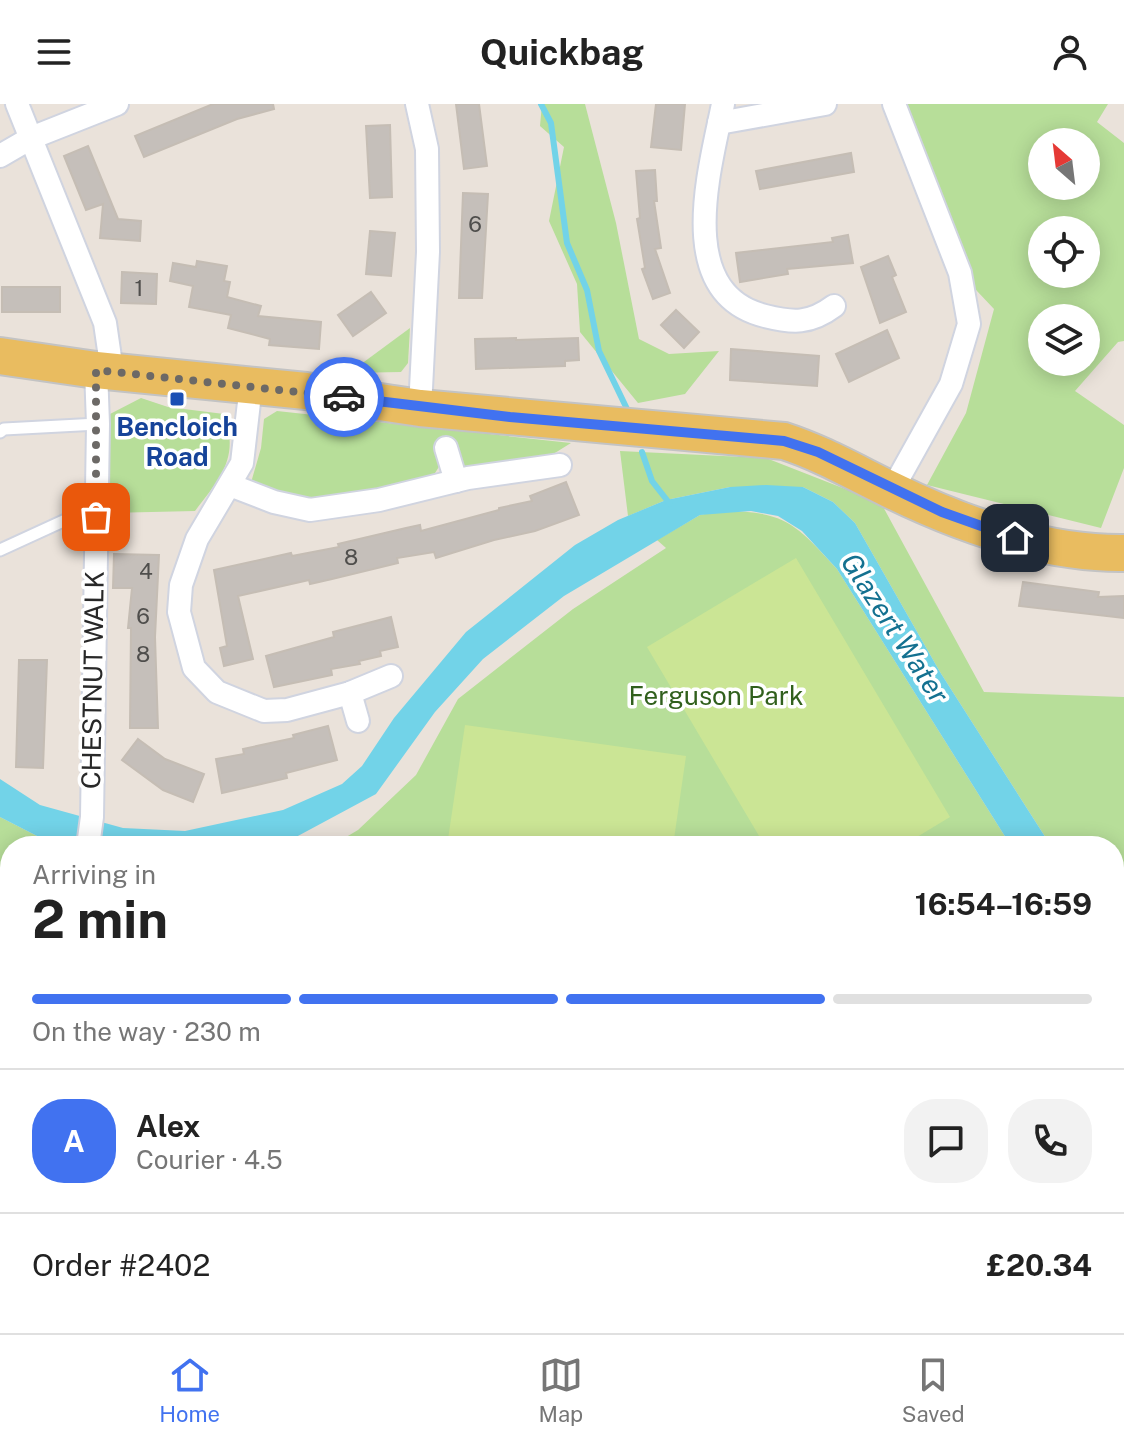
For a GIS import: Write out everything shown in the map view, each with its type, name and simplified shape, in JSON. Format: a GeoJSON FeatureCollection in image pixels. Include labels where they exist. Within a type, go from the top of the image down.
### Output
{"type":"FeatureCollection","features":[{"type":"Feature","properties":{"kind":"main road"},"geometry":{"type":"LineString","coordinates":[[0,356],[420,408],[784,441],[818,452],[892,490],[1015,538],[1108,554],[1124,553]]}},
{"type":"Feature","properties":{"kind":"street"},"geometry":{"type":"LineString","coordinates":[[17,104],[105,323],[104,371]]}},
{"type":"Feature","properties":{"kind":"street"},"geometry":{"type":"LineString","coordinates":[[0,156],[31,138],[117,104]]}},
{"type":"Feature","properties":{"kind":"street"},"geometry":{"type":"LineString","coordinates":[[417,104],[428,163],[428,252],[420,408]]}},
{"type":"Feature","properties":{"kind":"street"},"geometry":{"type":"LineString","coordinates":[[825,104],[721,114],[704,211],[705,245],[713,273],[734,303],[755,313],[794,323],[817,319],[834,306]]}},
{"type":"Feature","properties":{"kind":"street"},"geometry":{"type":"LineString","coordinates":[[892,490],[951,384],[969,324],[960,273],[894,104]]}},
{"type":"Feature","properties":{"kind":"street","name":"CHESTNUT WALK"},"geometry":{"type":"LineString","coordinates":[[89,836],[98,424],[104,371]]}},
{"type":"Feature","properties":{"kind":"street"},"geometry":{"type":"LineString","coordinates":[[251,385],[242,463],[197,539],[181,585],[179,612],[194,668],[217,692],[264,711],[287,710],[350,693],[391,676]]}},
{"type":"Feature","properties":{"kind":"street"},"geometry":{"type":"LineString","coordinates":[[446,448],[456,481]]}},
{"type":"Feature","properties":{"kind":"street"},"geometry":{"type":"LineString","coordinates":[[230,485],[274,502],[310,510],[379,500],[456,481],[560,465]]}},
{"type":"Feature","properties":{"kind":"street"},"geometry":{"type":"LineString","coordinates":[[350,693],[358,721]]}},
{"type":"Feature","properties":{"kind":"lane"},"geometry":{"type":"LineString","coordinates":[[0,432],[4,429],[98,424]]}},
{"type":"Feature","properties":{"kind":"lane"},"geometry":{"type":"LineString","coordinates":[[0,550],[97,506]]}},
{"type":"Feature","properties":{"kind":"green space"},"geometry":{"type":"Polygon","coordinates":[[[542,104],[585,104],[616,223],[639,339],[669,354],[719,351],[685,394],[638,403],[580,332],[577,284],[549,221],[564,147],[540,126],[542,104]]]}},
{"type":"Feature","properties":{"kind":"green space"},"geometry":{"type":"Polygon","coordinates":[[[894,104],[1108,104],[1097,122],[1124,143],[1124,341],[1118,342],[1100,363],[1100,304],[1028,304],[1028,376],[1088,376],[1075,391],[1124,425],[1124,468],[1101,528],[927,485],[966,413],[994,309],[960,273],[894,104]]]}},
{"type":"Feature","properties":{"kind":"green space"},"geometry":{"type":"Polygon","coordinates":[[[410,328],[408,363],[401,372],[349,373],[410,328]]]}},
{"type":"Feature","properties":{"kind":"green space"},"geometry":{"type":"Polygon","coordinates":[[[141,398],[168,407],[224,414],[230,443],[225,467],[195,511],[108,513],[110,414],[141,398]]]}},
{"type":"Feature","properties":{"kind":"green space"},"geometry":{"type":"Polygon","coordinates":[[[277,411],[571,443],[550,456],[467,469],[440,465],[432,478],[341,498],[312,500],[250,486],[261,448],[264,419],[277,411]]]}},
{"type":"Feature","properties":{"kind":"green space"},"geometry":{"type":"Polygon","coordinates":[[[620,451],[766,458],[881,503],[984,692],[1124,697],[1124,836],[1045,836],[940,672],[855,523],[833,502],[803,487],[730,487],[666,500],[628,516],[620,451]]]}},
{"type":"Feature","properties":{"kind":"green space","name":"Ferguson Park"},"geometry":{"type":"Polygon","coordinates":[[[721,511],[775,517],[799,530],[837,569],[1005,836],[348,836],[416,775],[458,699],[573,609],[666,548],[657,540],[700,515],[721,511]]]}},
{"type":"Feature","properties":{"kind":"green space"},"geometry":{"type":"Polygon","coordinates":[[[796,558],[950,817],[919,836],[759,836],[647,647],[796,558]]]}},
{"type":"Feature","properties":{"kind":"green space"},"geometry":{"type":"Polygon","coordinates":[[[465,725],[686,756],[674,836],[448,836],[465,725]]]}},
{"type":"Feature","properties":{"kind":"green space"},"geometry":{"type":"Polygon","coordinates":[[[0,817],[37,836],[0,836],[0,817]]]}},
{"type":"Feature","properties":{"kind":"water","name":"Glazert Water"},"geometry":{"type":"Polygon","coordinates":[[[730,487],[803,487],[833,502],[855,523],[940,672],[1045,836],[1005,836],[837,569],[802,531],[778,516],[751,511],[700,515],[564,596],[483,659],[435,712],[376,794],[298,836],[37,836],[0,817],[0,779],[40,805],[123,828],[185,831],[283,810],[342,784],[362,766],[394,718],[466,632],[575,545],[618,520],[666,500],[730,487]]]}},
{"type":"Feature","properties":{"kind":"building"},"geometry":{"type":"Polygon","coordinates":[[[213,104],[273,104],[274,109],[237,119],[144,157],[135,136],[213,104]]]}},
{"type":"Feature","properties":{"kind":"building"},"geometry":{"type":"Polygon","coordinates":[[[456,104],[479,104],[487,166],[464,169],[456,104]]]}},
{"type":"Feature","properties":{"kind":"building"},"geometry":{"type":"Polygon","coordinates":[[[656,104],[685,104],[681,150],[651,147],[656,104]]]}},
{"type":"Feature","properties":{"kind":"building"},"geometry":{"type":"Polygon","coordinates":[[[390,125],[392,197],[370,198],[366,126],[390,125]]]}},
{"type":"Feature","properties":{"kind":"building"},"geometry":{"type":"Polygon","coordinates":[[[88,146],[118,219],[141,221],[140,241],[100,238],[103,204],[86,210],[64,156],[88,146]]]}},
{"type":"Feature","properties":{"kind":"building"},"geometry":{"type":"Polygon","coordinates":[[[851,153],[854,172],[760,189],[756,171],[851,153]]]}},
{"type":"Feature","properties":{"kind":"building"},"geometry":{"type":"Polygon","coordinates":[[[655,170],[657,201],[654,201],[661,248],[655,249],[670,293],[653,299],[642,269],[645,268],[637,219],[640,218],[636,171],[655,170]]]}},
{"type":"Feature","properties":{"kind":"building"},"geometry":{"type":"Polygon","coordinates":[[[463,193],[488,194],[482,298],[459,298],[463,193]]]}},
{"type":"Feature","properties":{"kind":"building"},"geometry":{"type":"Polygon","coordinates":[[[370,231],[395,233],[391,276],[366,274],[370,231]]]}},
{"type":"Feature","properties":{"kind":"building"},"geometry":{"type":"Polygon","coordinates":[[[848,235],[853,263],[787,269],[788,274],[740,282],[736,253],[833,242],[832,238],[848,235]]]}},
{"type":"Feature","properties":{"kind":"building"},"geometry":{"type":"Polygon","coordinates":[[[888,256],[896,275],[892,277],[906,312],[880,323],[861,267],[888,256]]]}},
{"type":"Feature","properties":{"kind":"building"},"geometry":{"type":"Polygon","coordinates":[[[197,261],[227,266],[224,281],[230,282],[227,297],[261,306],[258,316],[321,322],[319,349],[269,345],[270,339],[228,328],[231,315],[189,307],[193,286],[170,281],[173,263],[196,267],[197,261]]]}},
{"type":"Feature","properties":{"kind":"building"},"geometry":{"type":"Polygon","coordinates":[[[122,272],[157,274],[156,304],[121,303],[122,272]]]}},
{"type":"Feature","properties":{"kind":"building"},"geometry":{"type":"Polygon","coordinates":[[[2,287],[60,287],[60,312],[2,312],[2,287]]]}},
{"type":"Feature","properties":{"kind":"building"},"geometry":{"type":"Polygon","coordinates":[[[371,292],[386,313],[353,336],[338,315],[371,292]]]}},
{"type":"Feature","properties":{"kind":"building"},"geometry":{"type":"Polygon","coordinates":[[[676,310],[699,332],[684,348],[661,325],[676,310]]]}},
{"type":"Feature","properties":{"kind":"building"},"geometry":{"type":"Polygon","coordinates":[[[887,330],[899,358],[849,382],[836,354],[887,330]]]}},
{"type":"Feature","properties":{"kind":"building"},"geometry":{"type":"Polygon","coordinates":[[[578,338],[579,360],[565,361],[565,366],[476,369],[475,339],[578,338]]]}},
{"type":"Feature","properties":{"kind":"building"},"geometry":{"type":"Polygon","coordinates":[[[731,349],[819,356],[817,386],[730,380],[731,349]]]}},
{"type":"Feature","properties":{"kind":"building"},"geometry":{"type":"Polygon","coordinates":[[[566,482],[579,515],[535,531],[436,558],[434,552],[397,558],[398,563],[332,579],[310,584],[309,580],[238,596],[253,659],[224,666],[220,648],[227,646],[214,570],[291,553],[292,556],[339,547],[338,544],[420,525],[421,531],[532,501],[530,496],[566,482]]]}},
{"type":"Feature","properties":{"kind":"building"},"geometry":{"type":"Polygon","coordinates":[[[114,554],[159,555],[155,637],[158,728],[130,728],[131,628],[128,628],[132,588],[113,588],[114,554]]]}},
{"type":"Feature","properties":{"kind":"building"},"geometry":{"type":"Polygon","coordinates":[[[1023,582],[1099,592],[1098,597],[1124,596],[1124,618],[1019,606],[1023,582]]]}},
{"type":"Feature","properties":{"kind":"building"},"geometry":{"type":"Polygon","coordinates":[[[391,617],[398,647],[380,651],[381,656],[359,661],[360,664],[331,669],[332,675],[274,687],[266,656],[334,637],[333,632],[391,617]]]}},
{"type":"Feature","properties":{"kind":"building"},"geometry":{"type":"Polygon","coordinates":[[[19,660],[47,660],[43,768],[16,767],[19,660]]]}},
{"type":"Feature","properties":{"kind":"building"},"geometry":{"type":"Polygon","coordinates":[[[328,726],[337,760],[286,773],[287,778],[222,793],[216,759],[244,754],[243,749],[294,738],[293,735],[328,726]]]}},
{"type":"Feature","properties":{"kind":"building"},"geometry":{"type":"Polygon","coordinates":[[[138,739],[165,759],[204,774],[193,802],[163,790],[122,760],[138,739]]]}},
{"type":"Feature","properties":{"kind":"waterway"},"geometry":{"type":"LineString","coordinates":[[541,104],[551,123],[567,243],[587,290],[599,351],[628,411]]}},
{"type":"Feature","properties":{"kind":"waterway"},"geometry":{"type":"LineString","coordinates":[[642,452],[652,481],[670,504]]}},
{"type":"Feature","properties":{"kind":"way so far"},"geometry":{"type":"LineString","coordinates":[[96,517],[96,370],[344,397]]}},
{"type":"Feature","properties":{"kind":"place","name":"Bencloich Road"},"geometry":{"type":"Point","coordinates":[177,399]}},
{"type":"Feature","properties":{"kind":"route"},"geometry":{"type":"LineString","coordinates":[[344,397],[420,408],[784,441],[818,452],[942,512],[1015,538]]}}]}
